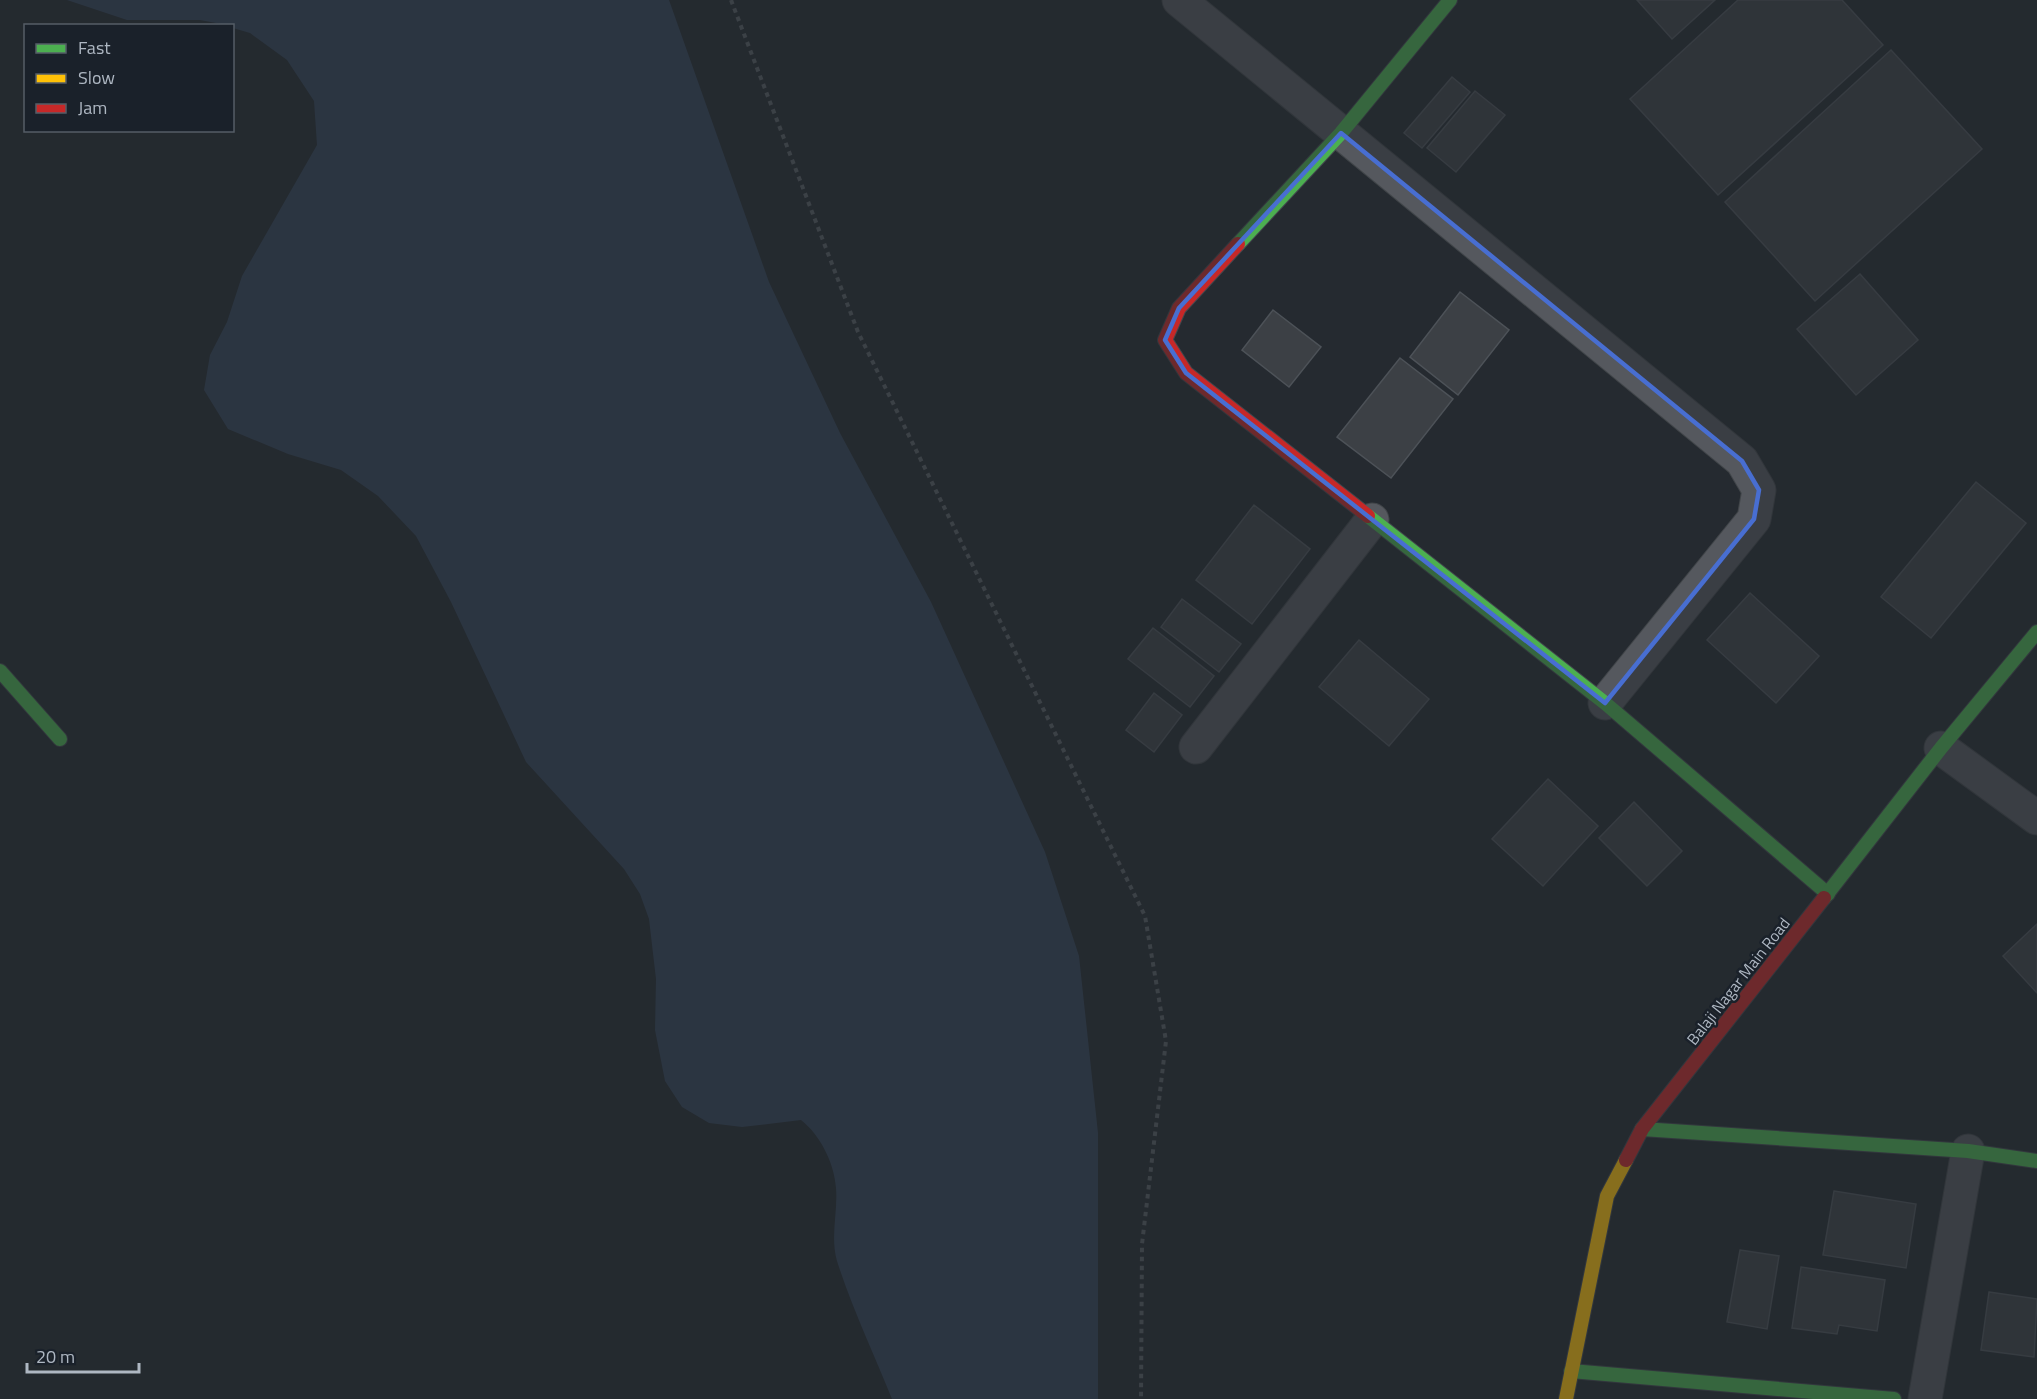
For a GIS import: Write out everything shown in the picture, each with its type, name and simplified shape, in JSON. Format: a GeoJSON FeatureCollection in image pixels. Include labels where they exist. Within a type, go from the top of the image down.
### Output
{"type":"FeatureCollection","features":[{"type":"Feature","properties":{"kind":"street"},"geometry":{"type":"LineString","coordinates":[[1179,0],[1743,460],[1759,490],[1754,519],[1605,702]]}},
{"type":"Feature","properties":{"kind":"street"},"geometry":{"type":"LineString","coordinates":[[1450,0],[1341,133],[1179,308],[1165,340],[1186,373],[1605,702],[1828,894]]}},
{"type":"Feature","properties":{"kind":"street"},"geometry":{"type":"LineString","coordinates":[[1196,747],[1372,520]]}},
{"type":"Feature","properties":{"kind":"street","name":"Balaji Nagar Main Road"},"geometry":{"type":"LineString","coordinates":[[1566,1399],[1607,1196],[1642,1129],[1941,748],[2037,632]]}},
{"type":"Feature","properties":{"kind":"street"},"geometry":{"type":"LineString","coordinates":[[0,671],[60,739]]}},
{"type":"Feature","properties":{"kind":"street"},"geometry":{"type":"LineString","coordinates":[[1941,748],[2037,818]]}},
{"type":"Feature","properties":{"kind":"street"},"geometry":{"type":"LineString","coordinates":[[1642,1129],[1968,1151],[2037,1161]]}},
{"type":"Feature","properties":{"kind":"street"},"geometry":{"type":"LineString","coordinates":[[1925,1399],[1968,1151]]}},
{"type":"Feature","properties":{"kind":"street"},"geometry":{"type":"LineString","coordinates":[[1570,1371],[1894,1399]]}},
{"type":"Feature","properties":{"kind":"path"},"geometry":{"type":"LineString","coordinates":[[731,0],[858,332],[1145,916],[1166,1041],[1142,1244],[1141,1399]]}},
{"type":"Feature","properties":{"kind":"highlighted area"},"geometry":{"type":"Polygon","coordinates":[[[1341,133],[1742,461],[1759,490],[1754,519],[1605,703],[1186,373],[1165,340],[1179,308],[1341,133]]]}},
{"type":"Feature","properties":{"kind":"water"},"geometry":{"type":"Polygon","coordinates":[[[67,0],[669,0],[769,282],[840,433],[931,602],[1045,852],[1079,956],[1098,1133],[1098,1399],[892,1399],[837,1261],[834,1243],[835,1178],[820,1141],[801,1120],[742,1127],[709,1123],[682,1107],[665,1081],[655,1030],[656,979],[649,919],[640,894],[624,869],[526,762],[451,602],[416,536],[378,496],[341,470],[288,454],[228,429],[204,390],[210,355],[227,322],[242,276],[317,145],[314,101],[287,60],[250,33],[234,28],[234,24],[200,20],[127,20],[67,0]]]}},
{"type":"Feature","properties":{"kind":"building"},"geometry":{"type":"Polygon","coordinates":[[[1637,0],[1715,0],[1672,39],[1637,0]]]}},
{"type":"Feature","properties":{"kind":"building"},"geometry":{"type":"Polygon","coordinates":[[[1738,0],[1842,0],[1883,45],[1718,195],[1630,99],[1738,0]]]}},
{"type":"Feature","properties":{"kind":"building"},"geometry":{"type":"Polygon","coordinates":[[[1891,50],[1982,149],[1815,301],[1725,202],[1891,50]]]}},
{"type":"Feature","properties":{"kind":"building"},"geometry":{"type":"Polygon","coordinates":[[[1452,77],[1470,92],[1422,148],[1404,133],[1452,77]]]}},
{"type":"Feature","properties":{"kind":"building"},"geometry":{"type":"Polygon","coordinates":[[[1475,91],[1505,115],[1456,172],[1427,148],[1475,91]]]}},
{"type":"Feature","properties":{"kind":"building"},"geometry":{"type":"Polygon","coordinates":[[[1860,274],[1918,340],[1856,395],[1797,329],[1860,274]]]}},
{"type":"Feature","properties":{"kind":"building"},"geometry":{"type":"Polygon","coordinates":[[[1460,292],[1509,330],[1458,395],[1410,357],[1460,292]]]}},
{"type":"Feature","properties":{"kind":"building"},"geometry":{"type":"Polygon","coordinates":[[[1273,310],[1321,347],[1289,387],[1242,350],[1273,310]]]}},
{"type":"Feature","properties":{"kind":"building"},"geometry":{"type":"Polygon","coordinates":[[[1400,358],[1453,399],[1391,478],[1337,437],[1400,358]]]}},
{"type":"Feature","properties":{"kind":"building"},"geometry":{"type":"Polygon","coordinates":[[[1976,482],[2026,523],[1931,638],[1881,597],[1976,482]]]}},
{"type":"Feature","properties":{"kind":"building"},"geometry":{"type":"Polygon","coordinates":[[[1254,505],[1310,549],[1252,624],[1196,580],[1254,505]]]}},
{"type":"Feature","properties":{"kind":"building"},"geometry":{"type":"Polygon","coordinates":[[[1750,593],[1819,656],[1776,703],[1707,640],[1750,593]]]}},
{"type":"Feature","properties":{"kind":"building"},"geometry":{"type":"Polygon","coordinates":[[[1182,599],[1241,644],[1219,672],[1161,627],[1182,599]]]}},
{"type":"Feature","properties":{"kind":"building"},"geometry":{"type":"Polygon","coordinates":[[[1153,628],[1214,676],[1190,707],[1128,659],[1153,628]]]}},
{"type":"Feature","properties":{"kind":"building"},"geometry":{"type":"Polygon","coordinates":[[[1359,640],[1429,699],[1389,746],[1319,687],[1359,640]]]}},
{"type":"Feature","properties":{"kind":"building"},"geometry":{"type":"Polygon","coordinates":[[[1154,693],[1182,715],[1154,752],[1126,730],[1154,693]]]}},
{"type":"Feature","properties":{"kind":"building"},"geometry":{"type":"Polygon","coordinates":[[[1548,779],[1598,826],[1543,886],[1492,839],[1548,779]]]}},
{"type":"Feature","properties":{"kind":"building"},"geometry":{"type":"Polygon","coordinates":[[[1634,802],[1682,851],[1647,886],[1599,838],[1634,802]]]}},
{"type":"Feature","properties":{"kind":"building"},"geometry":{"type":"Polygon","coordinates":[[[2037,924],[2037,993],[2003,956],[2037,924]]]}},
{"type":"Feature","properties":{"kind":"building"},"geometry":{"type":"Polygon","coordinates":[[[1834,1191],[1916,1204],[1906,1268],[1823,1255],[1834,1191]]]}},
{"type":"Feature","properties":{"kind":"building"},"geometry":{"type":"Polygon","coordinates":[[[1740,1250],[1779,1256],[1767,1329],[1727,1322],[1740,1250]]]}},
{"type":"Feature","properties":{"kind":"building"},"geometry":{"type":"Polygon","coordinates":[[[1801,1267],[1885,1280],[1877,1331],[1839,1325],[1837,1334],[1792,1328],[1801,1267]]]}},
{"type":"Feature","properties":{"kind":"building"},"geometry":{"type":"Polygon","coordinates":[[[1989,1292],[2037,1299],[2034,1357],[1981,1350],[1989,1292]]]}},
{"type":"Feature","properties":{"kind":"traffic: fast"},"geometry":{"type":"LineString","coordinates":[[1238,244],[1341,133],[1450,0]]}},
{"type":"Feature","properties":{"kind":"traffic: fast"},"geometry":{"type":"LineString","coordinates":[[1368,516],[1605,703],[1828,894]]}},
{"type":"Feature","properties":{"kind":"traffic: fast"},"geometry":{"type":"LineString","coordinates":[[1824,898],[1941,748],[2037,632]]}},
{"type":"Feature","properties":{"kind":"traffic: fast"},"geometry":{"type":"LineString","coordinates":[[0,671],[60,739]]}},
{"type":"Feature","properties":{"kind":"traffic: fast"},"geometry":{"type":"LineString","coordinates":[[1642,1129],[1968,1151],[2037,1161]]}},
{"type":"Feature","properties":{"kind":"traffic: fast"},"geometry":{"type":"LineString","coordinates":[[1571,1371],[1894,1399]]}},
{"type":"Feature","properties":{"kind":"traffic: slow"},"geometry":{"type":"LineString","coordinates":[[1566,1399],[1607,1196],[1626,1160]]}},
{"type":"Feature","properties":{"kind":"traffic: jam"},"geometry":{"type":"LineString","coordinates":[[1238,244],[1179,308],[1165,340],[1186,373],[1368,516]]}},
{"type":"Feature","properties":{"kind":"traffic: jam"},"geometry":{"type":"LineString","coordinates":[[1626,1160],[1642,1129],[1824,898]]}}]}
